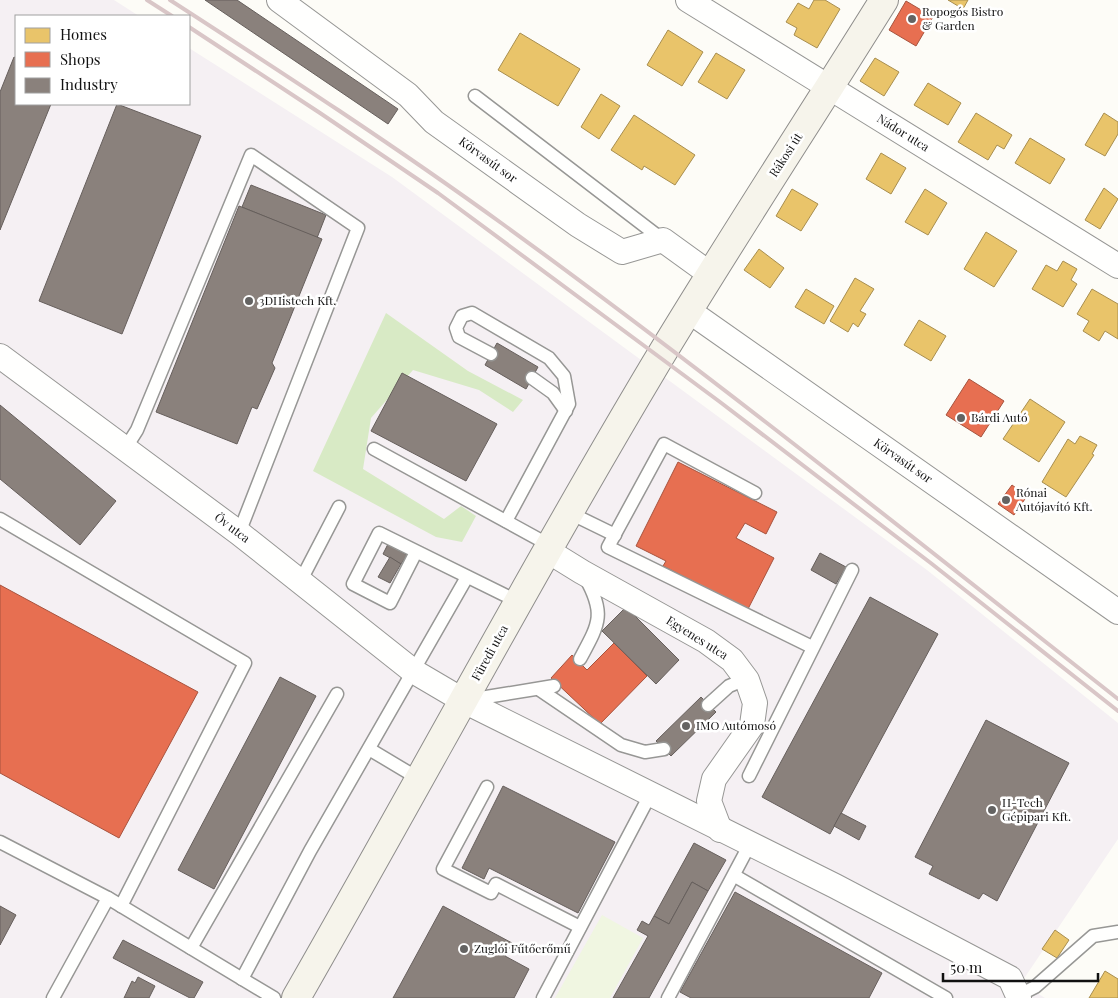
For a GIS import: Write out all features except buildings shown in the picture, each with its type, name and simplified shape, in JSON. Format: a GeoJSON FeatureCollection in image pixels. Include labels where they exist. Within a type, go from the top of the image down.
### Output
{"type":"FeatureCollection","features":[{"type":"Feature","properties":{"kind":"main road","name":"Rákosi út"},"geometry":{"type":"LineString","coordinates":[[689,311],[710,274],[884,0]]}},
{"type":"Feature","properties":{"kind":"main road","name":"Füredi utca"},"geometry":{"type":"LineString","coordinates":[[296,998],[421,780],[518,602],[689,311]]}},
{"type":"Feature","properties":{"kind":"street","name":"Körvasút sor"},"geometry":{"type":"LineString","coordinates":[[280,0],[408,95],[434,122],[578,225],[622,252],[664,240]]}},
{"type":"Feature","properties":{"kind":"street","name":"Nádor utca"},"geometry":{"type":"LineString","coordinates":[[688,0],[1118,266]]}},
{"type":"Feature","properties":{"kind":"street"},"geometry":{"type":"LineString","coordinates":[[664,240],[710,274]]}},
{"type":"Feature","properties":{"kind":"street","name":"Körvasút sor"},"geometry":{"type":"LineString","coordinates":[[689,311],[1118,612]]}},
{"type":"Feature","properties":{"kind":"street","name":"Öv utca"},"geometry":{"type":"LineString","coordinates":[[0,356],[239,533],[413,671],[464,701]]}},
{"type":"Feature","properties":{"kind":"street","name":"Egyenes utca"},"geometry":{"type":"LineString","coordinates":[[549,548],[582,572],[706,641],[732,660],[746,679],[754,703],[752,725],[714,779],[709,801],[720,830]]}},
{"type":"Feature","properties":{"kind":"street"},"geometry":{"type":"LineString","coordinates":[[464,701],[750,844],[1010,978],[1019,996]]}},
{"type":"Feature","properties":{"kind":"lane"},"geometry":{"type":"LineString","coordinates":[[475,96],[664,240]]}},
{"type":"Feature","properties":{"kind":"lane"},"geometry":{"type":"LineString","coordinates":[[125,449],[137,430],[251,155],[358,228],[239,533]]}},
{"type":"Feature","properties":{"kind":"lane"},"geometry":{"type":"LineString","coordinates":[[491,354],[459,337],[456,328],[462,316],[472,314],[549,358],[564,376],[569,404],[506,521]]}},
{"type":"Feature","properties":{"kind":"lane"},"geometry":{"type":"LineString","coordinates":[[532,378],[552,393],[566,410]]}},
{"type":"Feature","properties":{"kind":"lane"},"geometry":{"type":"LineString","coordinates":[[755,493],[664,444],[608,547],[812,647]]}},
{"type":"Feature","properties":{"kind":"lane"},"geometry":{"type":"LineString","coordinates":[[374,449],[506,521],[549,548]]}},
{"type":"Feature","properties":{"kind":"lane"},"geometry":{"type":"LineString","coordinates":[[300,582],[338,507]]}},
{"type":"Feature","properties":{"kind":"lane"},"geometry":{"type":"LineString","coordinates":[[570,513],[615,535]]}},
{"type":"Feature","properties":{"kind":"lane"},"geometry":{"type":"LineString","coordinates":[[0,520],[244,663],[121,906]]}},
{"type":"Feature","properties":{"kind":"lane"},"geometry":{"type":"LineString","coordinates":[[416,552],[390,602],[353,584],[379,533],[518,602]]}},
{"type":"Feature","properties":{"kind":"lane"},"geometry":{"type":"LineString","coordinates":[[749,776],[852,570]]}},
{"type":"Feature","properties":{"kind":"lane"},"geometry":{"type":"LineString","coordinates":[[580,659],[598,626],[595,595],[582,572]]}},
{"type":"Feature","properties":{"kind":"lane"},"geometry":{"type":"LineString","coordinates":[[242,979],[310,852],[466,577]]}},
{"type":"Feature","properties":{"kind":"lane"},"geometry":{"type":"LineString","coordinates":[[708,704],[729,686],[746,679]]}},
{"type":"Feature","properties":{"kind":"lane"},"geometry":{"type":"LineString","coordinates":[[464,701],[540,690],[554,686]]}},
{"type":"Feature","properties":{"kind":"lane"},"geometry":{"type":"LineString","coordinates":[[540,690],[621,745],[645,752],[664,749]]}},
{"type":"Feature","properties":{"kind":"lane"},"geometry":{"type":"LineString","coordinates":[[191,948],[337,694]]}},
{"type":"Feature","properties":{"kind":"lane"},"geometry":{"type":"LineString","coordinates":[[737,745],[759,756]]}},
{"type":"Feature","properties":{"kind":"lane"},"geometry":{"type":"LineString","coordinates":[[369,748],[421,780]]}},
{"type":"Feature","properties":{"kind":"lane"},"geometry":{"type":"LineString","coordinates":[[487,787],[442,869],[490,893],[496,884],[580,927]]}},
{"type":"Feature","properties":{"kind":"lane"},"geometry":{"type":"LineString","coordinates":[[543,998],[650,795]]}},
{"type":"Feature","properties":{"kind":"lane"},"geometry":{"type":"LineString","coordinates":[[0,842],[108,898],[274,998]]}},
{"type":"Feature","properties":{"kind":"lane"},"geometry":{"type":"LineString","coordinates":[[668,998],[735,876],[750,844]]}},
{"type":"Feature","properties":{"kind":"lane"},"geometry":{"type":"LineString","coordinates":[[735,876],[946,998]]}},
{"type":"Feature","properties":{"kind":"lane"},"geometry":{"type":"LineString","coordinates":[[53,998],[108,898]]}},
{"type":"Feature","properties":{"kind":"lane"},"geometry":{"type":"LineString","coordinates":[[1019,996],[1035,987],[1093,936],[1118,932]]}},
{"type":"Feature","properties":{"kind":"shaded area"},"geometry":{"type":"Polygon","coordinates":[[[0,0],[114,0],[137,15],[15,15],[15,105],[190,105],[190,49],[392,177],[927,570],[1118,723],[1118,839],[1021,983],[1045,998],[0,998],[0,0]]]}},
{"type":"Feature","properties":{"kind":"green space"},"geometry":{"type":"Polygon","coordinates":[[[386,313],[468,371],[523,400],[513,412],[479,390],[413,370],[371,418],[363,469],[444,519],[461,506],[476,516],[462,542],[436,537],[313,471],[386,313]]]}},
{"type":"Feature","properties":{"kind":"green space"},"geometry":{"type":"Polygon","coordinates":[[[602,915],[643,938],[610,998],[555,998],[602,915]]]}},
{"type":"Feature","properties":{"kind":"railway"},"geometry":{"type":"LineString","coordinates":[[147,0],[170,15]]}},
{"type":"Feature","properties":{"kind":"railway"},"geometry":{"type":"LineString","coordinates":[[170,0],[380,138],[582,282],[813,459],[1118,699]]}},
{"type":"Feature","properties":{"kind":"railway"},"geometry":{"type":"LineString","coordinates":[[190,28],[438,193],[720,402],[932,564],[1118,711]]}},
{"type":"Feature","properties":{"kind":"place","name":"Ropogós Bistro & Garden"},"geometry":{"type":"Point","coordinates":[912,19]}},
{"type":"Feature","properties":{"kind":"place","name":"3DHistech Kft."},"geometry":{"type":"Point","coordinates":[249,301]}},
{"type":"Feature","properties":{"kind":"place","name":"Bárdi Autó"},"geometry":{"type":"Point","coordinates":[961,418]}},
{"type":"Feature","properties":{"kind":"place","name":"Rónai Autójavító Kft."},"geometry":{"type":"Point","coordinates":[1006,500]}},
{"type":"Feature","properties":{"kind":"place","name":"IMO Autómosó"},"geometry":{"type":"Point","coordinates":[686,726]}},
{"type":"Feature","properties":{"kind":"place","name":"H-Tech Gépipari Kft."},"geometry":{"type":"Point","coordinates":[992,810]}},
{"type":"Feature","properties":{"kind":"place","name":"Zuglói Fűtőerőmű"},"geometry":{"type":"Point","coordinates":[464,949]}}]}
